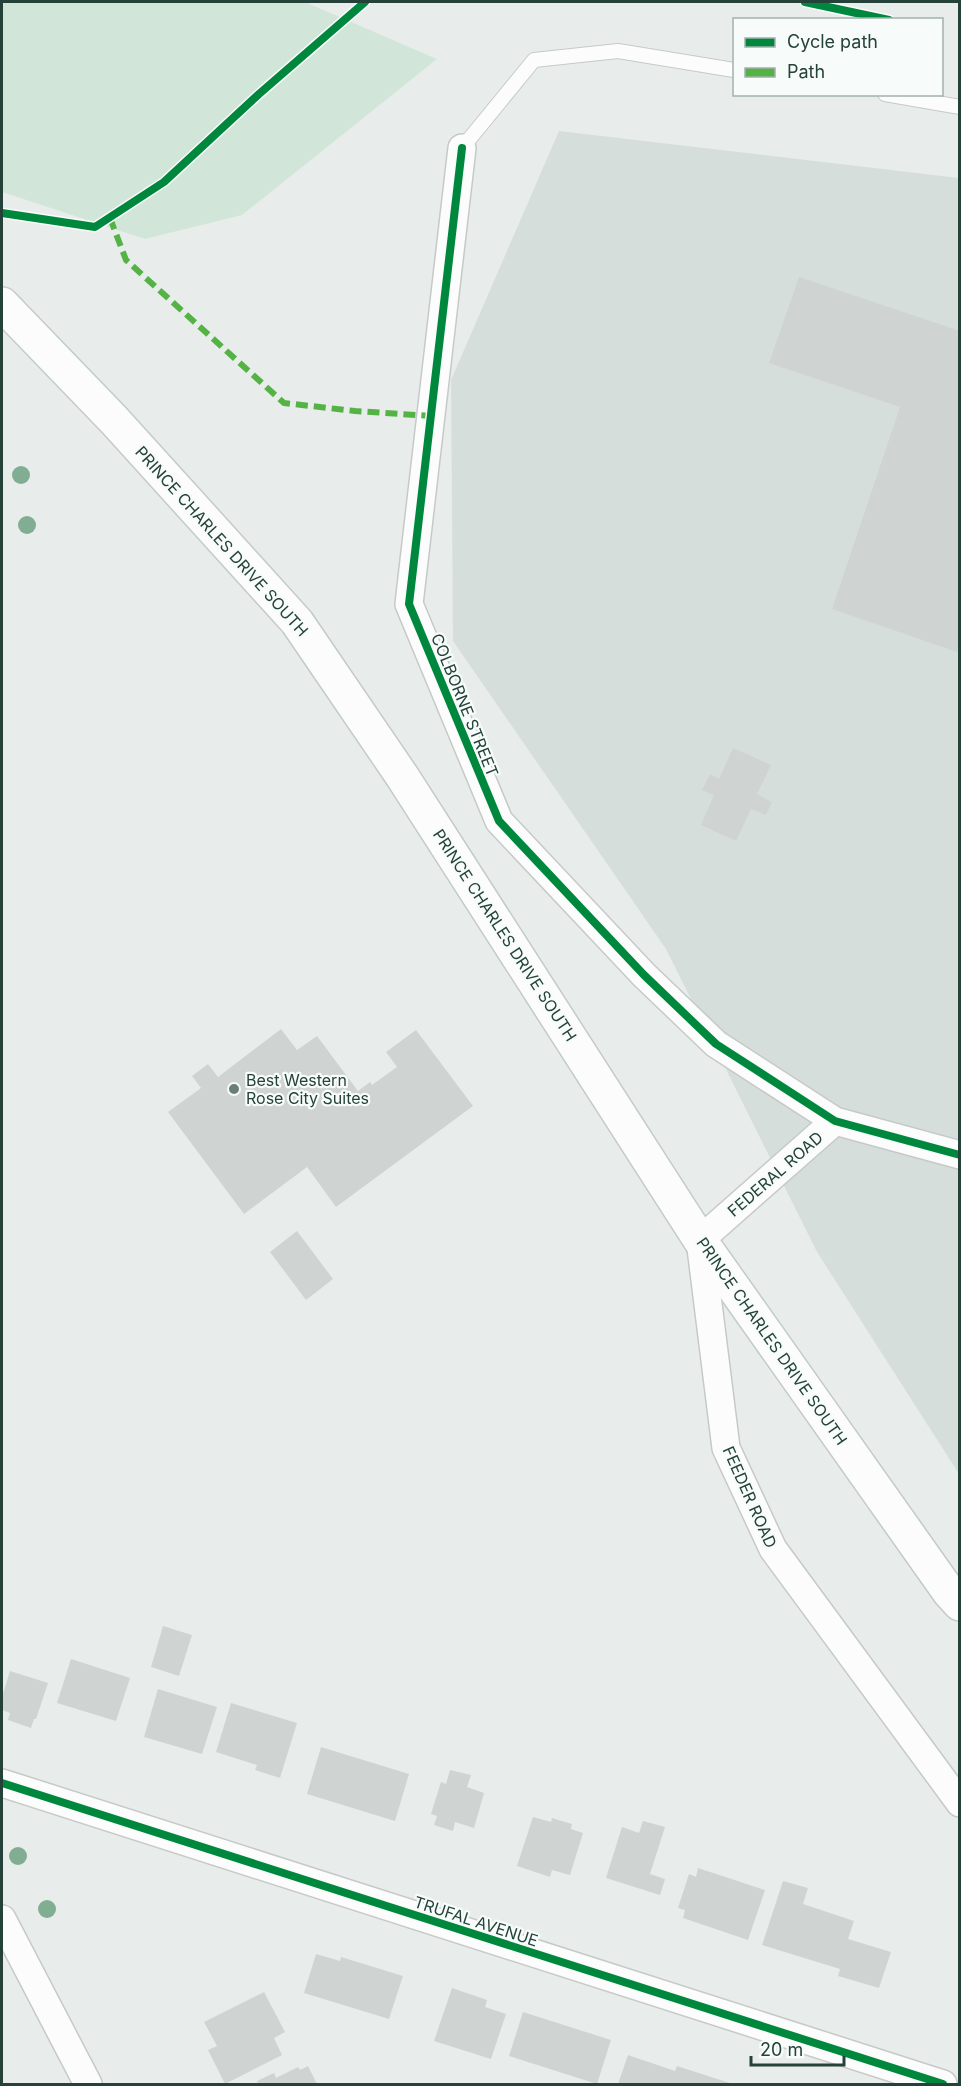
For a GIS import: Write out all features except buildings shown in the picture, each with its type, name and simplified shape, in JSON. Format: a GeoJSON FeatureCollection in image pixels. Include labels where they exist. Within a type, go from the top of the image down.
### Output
{"type":"FeatureCollection","features":[{"type":"Feature","properties":{"kind":"main road","name":"PRINCE CHARLES DRIVE SOUTH"},"geometry":{"type":"LineString","coordinates":[[2,304],[114,420],[297,622],[402,776],[700,1240],[942,1582],[960,1604]]}},
{"type":"Feature","properties":{"kind":"street","name":"COLBORNE STREET"},"geometry":{"type":"LineString","coordinates":[[462,148],[409,604],[499,821],[644,975],[716,1044],[835,1121]]}},
{"type":"Feature","properties":{"kind":"street","name":"FEDERAL ROAD"},"geometry":{"type":"LineString","coordinates":[[700,1240],[835,1121],[960,1155]]}},
{"type":"Feature","properties":{"kind":"street","name":"FEEDER ROAD"},"geometry":{"type":"LineString","coordinates":[[700,1240],[726,1448],[772,1549],[960,1803]]}},
{"type":"Feature","properties":{"kind":"street","name":"TRUFAL AVENUE"},"geometry":{"type":"LineString","coordinates":[[2,1783],[943,2085]]}},
{"type":"Feature","properties":{"kind":"street"},"geometry":{"type":"LineString","coordinates":[[2,1919],[88,2085]]}},
{"type":"Feature","properties":{"kind":"lane"},"geometry":{"type":"LineString","coordinates":[[462,148],[534,60],[618,51],[733,70]]}},
{"type":"Feature","properties":{"kind":"lane"},"geometry":{"type":"LineString","coordinates":[[897,96],[960,107]]}},
{"type":"Feature","properties":{"kind":"shaded area"},"geometry":{"type":"Polygon","coordinates":[[[559,131],[959,178],[959,1474],[817,1252],[666,949],[453,641],[451,380],[559,131]]]}},
{"type":"Feature","properties":{"kind":"green space"},"geometry":{"type":"Polygon","coordinates":[[[2,2],[305,2],[437,59],[242,215],[145,239],[2,192],[2,2]]]}},
{"type":"Feature","properties":{"kind":"marked path"},"geometry":{"type":"LineString","coordinates":[[110,218],[126,260],[284,403],[431,416]]}},
{"type":"Feature","properties":{"kind":"cycle path"},"geometry":{"type":"LineString","coordinates":[[2,213],[95,227],[164,182],[259,94],[365,2]]}},
{"type":"Feature","properties":{"kind":"cycle path"},"geometry":{"type":"LineString","coordinates":[[805,2],[880,18]]}},
{"type":"Feature","properties":{"kind":"cycle path"},"geometry":{"type":"LineString","coordinates":[[462,148],[409,604],[499,821],[644,975],[716,1044],[835,1121],[960,1155]]}},
{"type":"Feature","properties":{"kind":"cycle path"},"geometry":{"type":"LineString","coordinates":[[2,1783],[943,2084]]}},
{"type":"Feature","properties":{"kind":"place","name":"Best Western Rose City Suites"},"geometry":{"type":"Point","coordinates":[234,1089]}}]}
